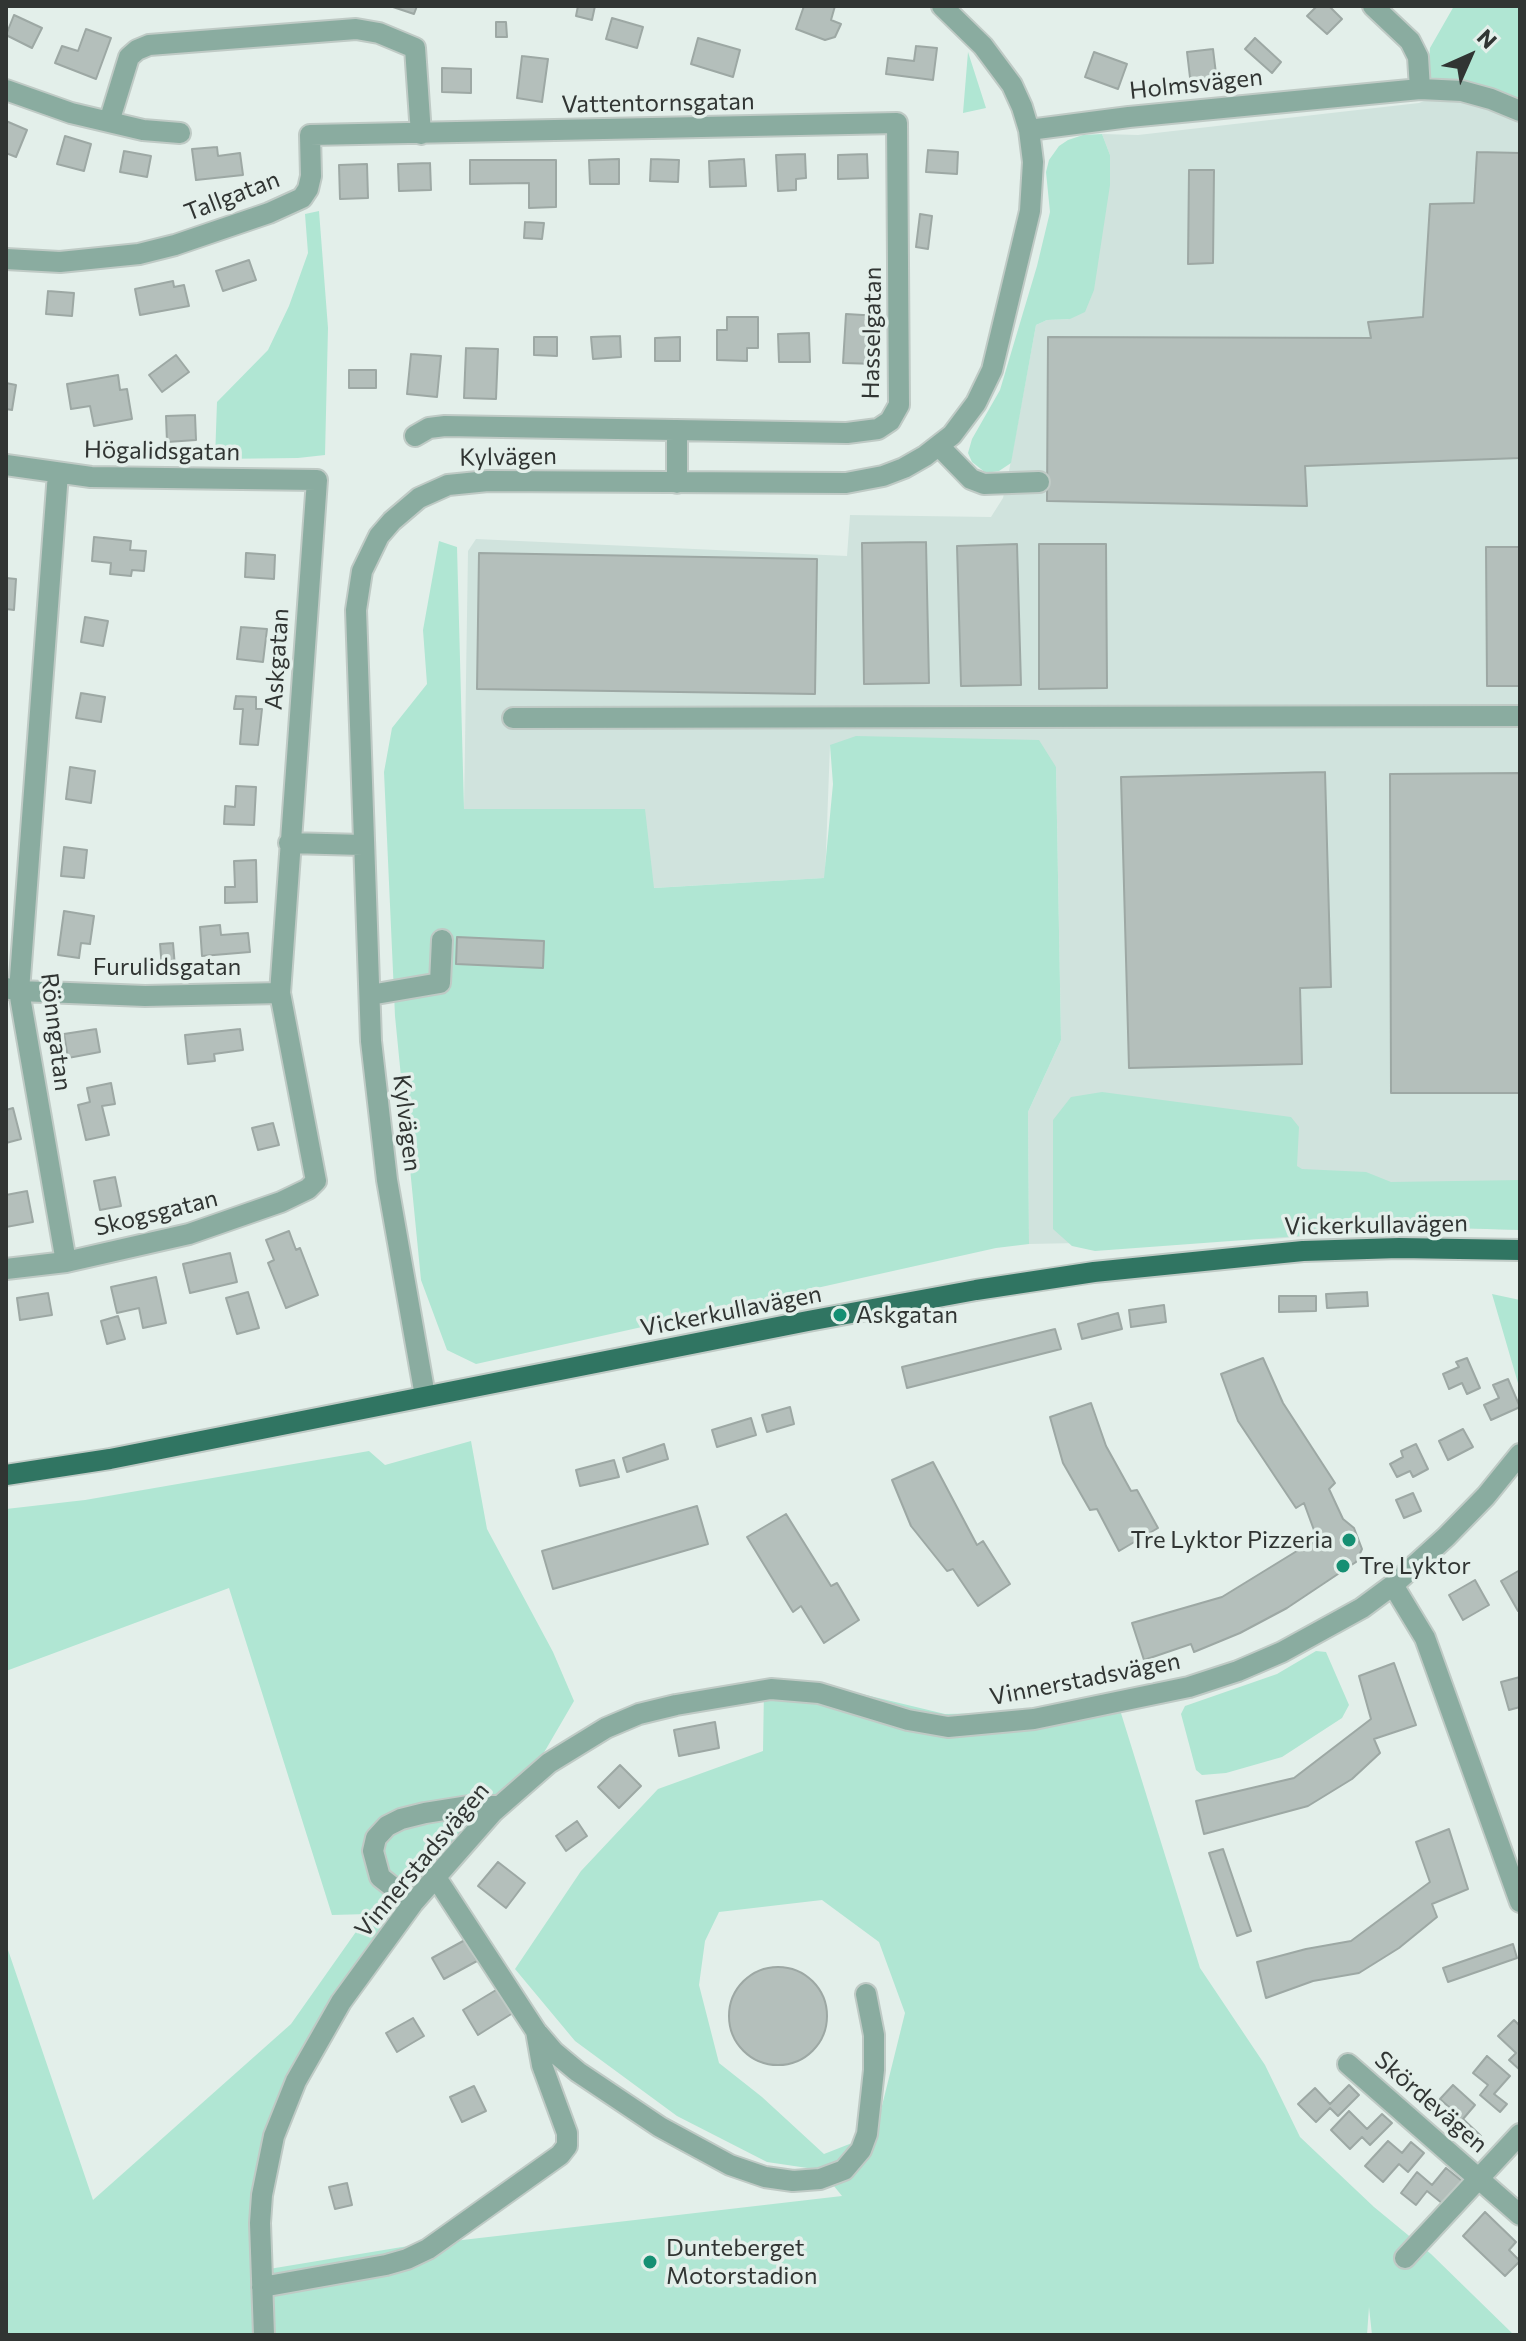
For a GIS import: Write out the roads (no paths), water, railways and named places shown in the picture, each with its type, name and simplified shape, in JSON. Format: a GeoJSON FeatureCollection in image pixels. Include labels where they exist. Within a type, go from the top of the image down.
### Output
{"type":"FeatureCollection","features":[{"type":"Feature","properties":{"kind":"main road","name":"Vickerkullavägen"},"geometry":{"type":"LineString","coordinates":[[6,1475],[110,1459],[976,1290],[1119,1269],[1303,1251],[1399,1248],[1520,1250]]}},
{"type":"Feature","properties":{"kind":"street"},"geometry":{"type":"LineString","coordinates":[[942,6],[996,62],[1012,85],[1029,130]]}},
{"type":"Feature","properties":{"kind":"street"},"geometry":{"type":"LineString","coordinates":[[1373,6],[1410,41],[1418,57],[1420,89]]}},
{"type":"Feature","properties":{"kind":"street"},"geometry":{"type":"LineString","coordinates":[[109,122],[129,57],[149,45],[356,29],[379,33],[415,48],[421,134]]}},
{"type":"Feature","properties":{"kind":"street","name":"Holmsvägen"},"geometry":{"type":"LineString","coordinates":[[1029,130],[1129,117],[1420,89],[1462,91],[1520,111]]}},
{"type":"Feature","properties":{"kind":"street"},"geometry":{"type":"LineString","coordinates":[[6,90],[71,113],[143,130],[180,133]]}},
{"type":"Feature","properties":{"kind":"street","name":"Vattentornsgatan"},"geometry":{"type":"LineString","coordinates":[[421,134],[897,123]]}},
{"type":"Feature","properties":{"kind":"street","name":"Hasselgatan"},"geometry":{"type":"LineString","coordinates":[[415,436],[429,428],[445,426],[865,432],[878,429],[896,413],[899,405],[897,123]]}},
{"type":"Feature","properties":{"kind":"street","name":"Kylvägen"},"geometry":{"type":"LineString","coordinates":[[425,1396],[387,1180],[376,1093],[363,845],[356,610],[362,571],[369,554],[386,529],[419,498],[448,485],[488,481],[828,484],[866,481],[904,468],[939,446],[952,435],[976,403],[992,370],[1030,211],[1033,174],[1029,130]]}},
{"type":"Feature","properties":{"kind":"street","name":"Tallgatan"},"geometry":{"type":"LineString","coordinates":[[6,259],[60,262],[139,254],[175,245],[269,213],[302,198],[311,176],[310,135],[421,134]]}},
{"type":"Feature","properties":{"kind":"street"},"geometry":{"type":"LineString","coordinates":[[677,430],[677,483]]}},
{"type":"Feature","properties":{"kind":"street"},"geometry":{"type":"LineString","coordinates":[[939,446],[971,479],[984,484],[1039,482]]}},
{"type":"Feature","properties":{"kind":"street","name":"Högalidsgatan"},"geometry":{"type":"LineString","coordinates":[[6,465],[91,477],[317,480]]}},
{"type":"Feature","properties":{"kind":"street","name":"Rönngatan"},"geometry":{"type":"LineString","coordinates":[[58,473],[12,990],[66,1262]]}},
{"type":"Feature","properties":{"kind":"street","name":"Askgatan"},"geometry":{"type":"LineString","coordinates":[[313,1185],[316,1174],[280,993],[317,480]]}},
{"type":"Feature","properties":{"kind":"street"},"geometry":{"type":"LineString","coordinates":[[513,718],[1520,716]]}},
{"type":"Feature","properties":{"kind":"street"},"geometry":{"type":"LineString","coordinates":[[289,843],[363,845]]}},
{"type":"Feature","properties":{"kind":"street"},"geometry":{"type":"LineString","coordinates":[[370,995],[440,983],[442,940]]}},
{"type":"Feature","properties":{"kind":"street","name":"Furulidsgatan"},"geometry":{"type":"LineString","coordinates":[[12,990],[145,996],[280,993]]}},
{"type":"Feature","properties":{"kind":"street","name":"Skogsgatan"},"geometry":{"type":"LineString","coordinates":[[6,1269],[66,1262],[214,1227],[281,1202],[313,1185]]}},
{"type":"Feature","properties":{"kind":"street","name":"Vinnerstadsvägen"},"geometry":{"type":"LineString","coordinates":[[264,2335],[262,2195],[268,2158],[280,2120],[318,2040],[341,2002],[435,1876],[499,1806],[549,1763],[581,1742],[639,1714],[752,1692],[786,1689],[836,1696],[908,1720],[948,1727],[1034,1719],[1189,1687],[1238,1671],[1320,1632],[1393,1585],[1516,1466]]}},
{"type":"Feature","properties":{"kind":"street"},"geometry":{"type":"LineString","coordinates":[[1393,1585],[1425,1638],[1520,1902]]}},
{"type":"Feature","properties":{"kind":"street"},"geometry":{"type":"LineString","coordinates":[[413,1903],[380,1877],[373,1851],[376,1838],[387,1826],[401,1819],[433,1811],[499,1806]]}},
{"type":"Feature","properties":{"kind":"street"},"geometry":{"type":"LineString","coordinates":[[435,1876],[536,2031],[554,2052],[578,2072],[660,2127],[730,2165],[782,2180],[820,2179],[844,2170],[853,2162],[867,2134],[874,2070],[874,2035],[866,1994]]}},
{"type":"Feature","properties":{"kind":"street"},"geometry":{"type":"LineString","coordinates":[[262,2287],[374,2268],[407,2259],[428,2249],[560,2155],[567,2146],[567,2133],[542,2065],[536,2031]]}},
{"type":"Feature","properties":{"kind":"street","name":"Skördevägen"},"geometry":{"type":"LineString","coordinates":[[1348,2064],[1520,2215]]}},
{"type":"Feature","properties":{"kind":"street","name":"Skördevägen"},"geometry":{"type":"LineString","coordinates":[[1405,2258],[1520,2134]]}},
{"type":"Feature","properties":{"kind":"place","name":"Askgatan"},"geometry":{"type":"Point","coordinates":[840,1315]}},
{"type":"Feature","properties":{"kind":"place","name":"Tre Lyktor Pizzeria"},"geometry":{"type":"Point","coordinates":[1349,1540]}},
{"type":"Feature","properties":{"kind":"place","name":"Tre Lyktor"},"geometry":{"type":"Point","coordinates":[1343,1566]}},
{"type":"Feature","properties":{"kind":"place","name":"Dunteberget Motorstadion"},"geometry":{"type":"Point","coordinates":[650,2262]}}]}
